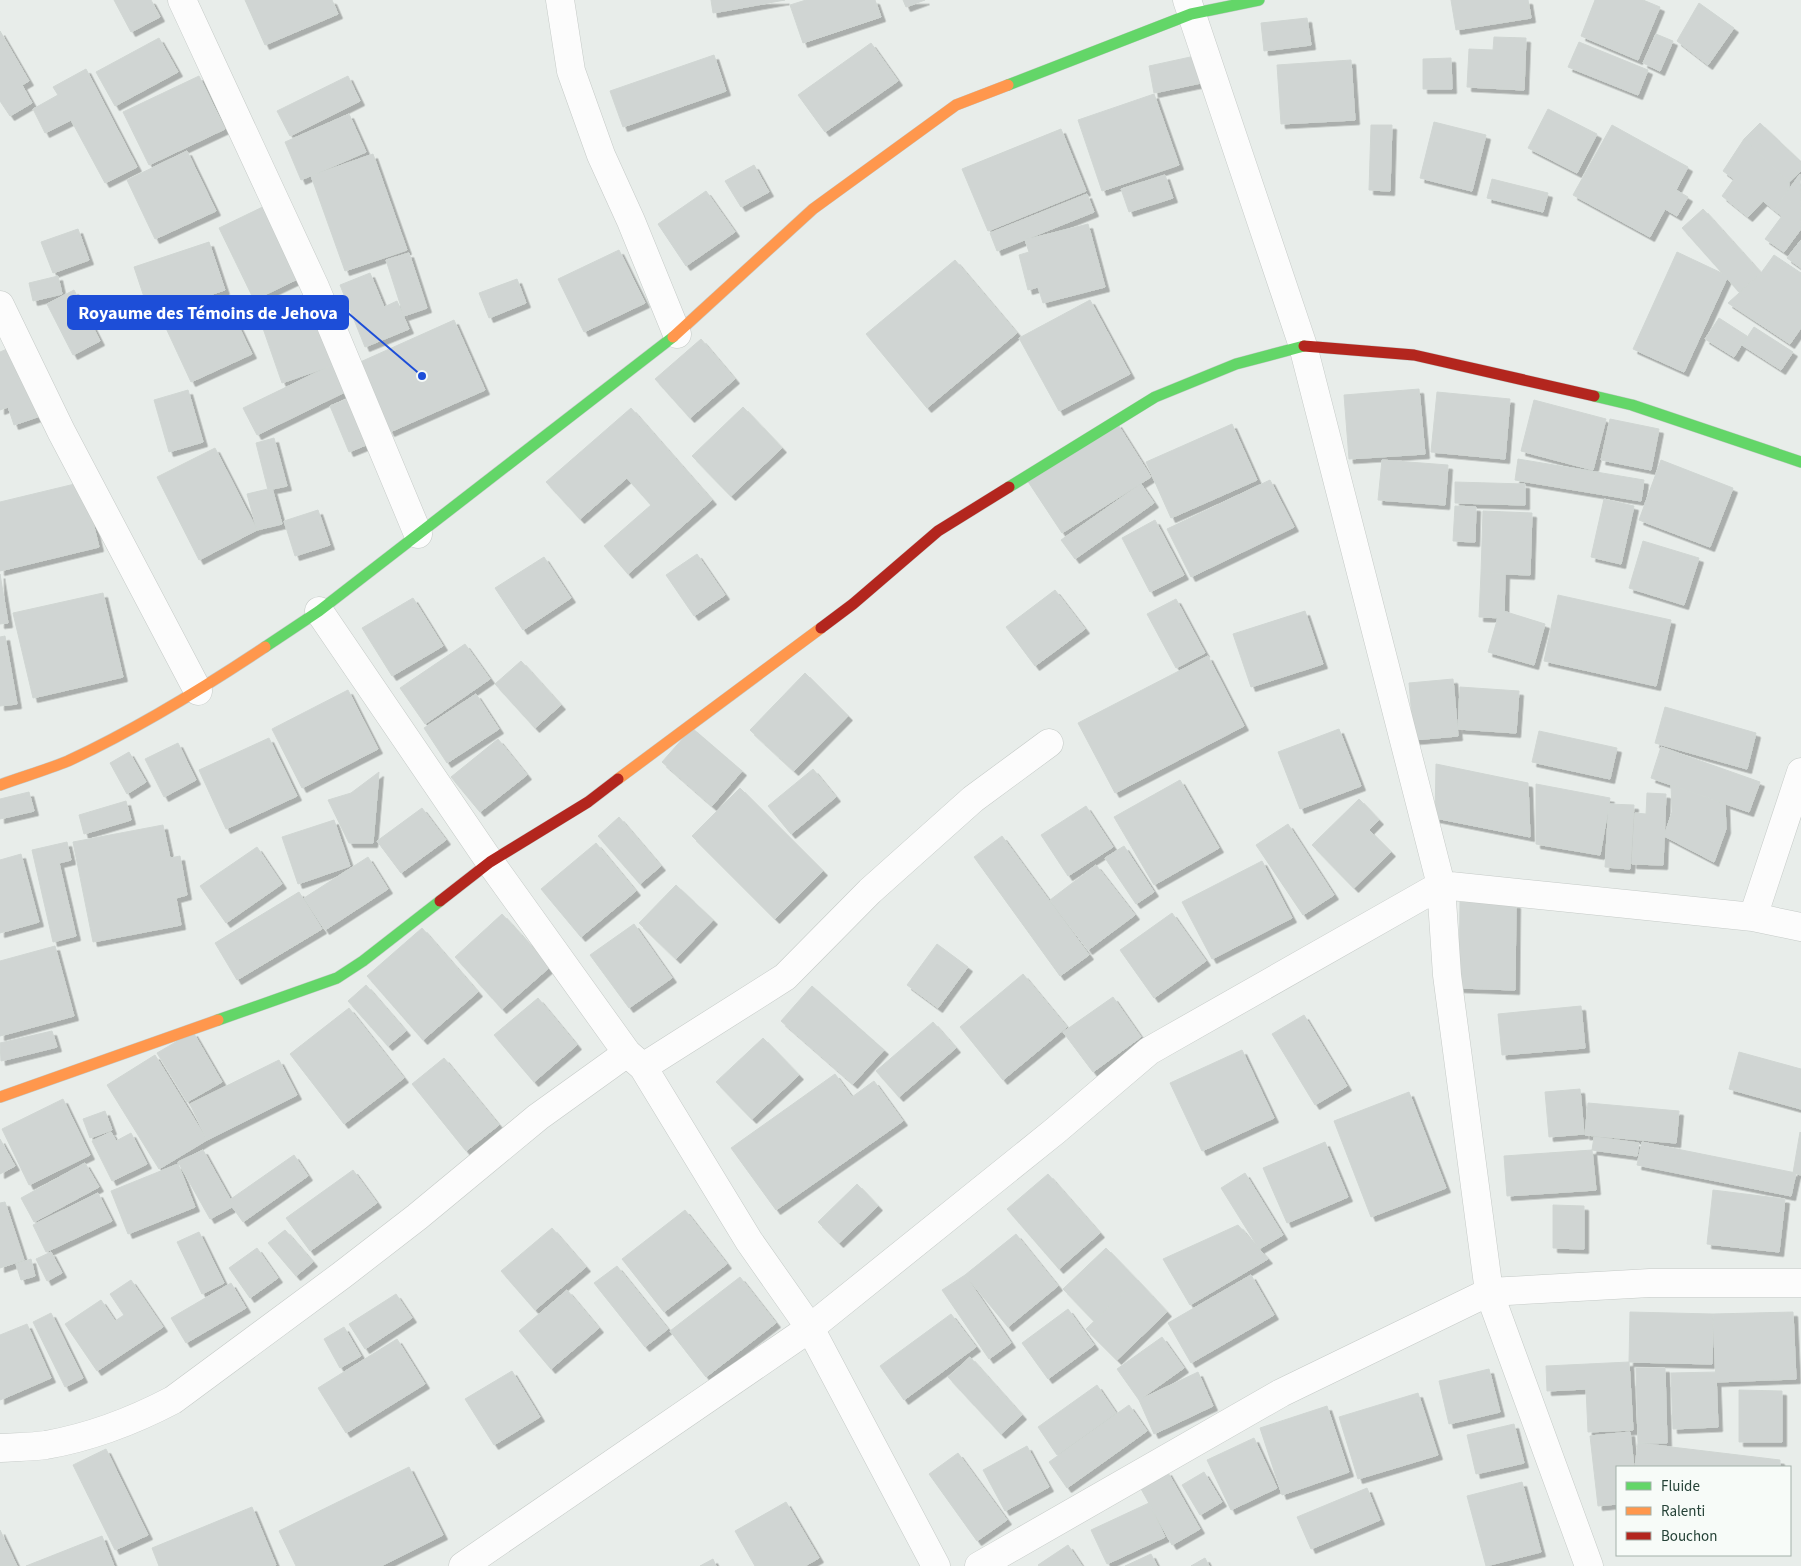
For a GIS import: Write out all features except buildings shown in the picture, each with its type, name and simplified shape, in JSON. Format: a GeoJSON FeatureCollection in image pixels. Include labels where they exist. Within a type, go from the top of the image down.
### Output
{"type":"FeatureCollection","features":[{"type":"Feature","properties":{"kind":"street"},"geometry":{"type":"LineString","coordinates":[[182,0],[315,287],[418,534]]}},
{"type":"Feature","properties":{"kind":"street"},"geometry":{"type":"LineString","coordinates":[[560,0],[571,71],[601,155],[677,334]]}},
{"type":"Feature","properties":{"kind":"street"},"geometry":{"type":"LineString","coordinates":[[0,784],[67,761],[155,716],[198,691],[319,611],[677,334],[813,209],[956,105],[1189,7],[1259,0]]}},
{"type":"Feature","properties":{"kind":"street"},"geometry":{"type":"LineString","coordinates":[[1189,7],[1303,346],[1441,885],[1447,975],[1489,1292],[1589,1566]]}},
{"type":"Feature","properties":{"kind":"street"},"geometry":{"type":"LineString","coordinates":[[3,316],[61,431],[198,691]]}},
{"type":"Feature","properties":{"kind":"street"},"geometry":{"type":"LineString","coordinates":[[0,1097],[337,978],[363,961],[490,862],[588,802],[853,604],[938,531],[1155,397],[1236,364],[1303,346],[1414,355],[1632,405],[1801,462]]}},
{"type":"Feature","properties":{"kind":"street"},"geometry":{"type":"LineString","coordinates":[[319,611],[490,862],[635,1060],[749,1241],[810,1328],[936,1566]]}},
{"type":"Feature","properties":{"kind":"street"},"geometry":{"type":"LineString","coordinates":[[0,1448],[46,1445],[108,1430],[173,1400],[417,1217],[538,1117],[635,1060],[785,977],[885,878],[973,800],[1048,743]]}},
{"type":"Feature","properties":{"kind":"street"},"geometry":{"type":"LineString","coordinates":[[1753,917],[1801,772]]}},
{"type":"Feature","properties":{"kind":"street"},"geometry":{"type":"LineString","coordinates":[[463,1566],[810,1328],[1047,1137],[1149,1051],[1441,885],[1753,917],[1801,927]]}},
{"type":"Feature","properties":{"kind":"street"},"geometry":{"type":"LineString","coordinates":[[978,1566],[1281,1393],[1489,1292],[1650,1283],[1801,1283]]}},
{"type":"Feature","properties":{"kind":"traffic: fast"},"geometry":{"type":"LineString","coordinates":[[1008,85],[1191,14],[1259,0]]}},
{"type":"Feature","properties":{"kind":"traffic: fast"},"geometry":{"type":"LineString","coordinates":[[265,647],[319,611],[673,337]]}},
{"type":"Feature","properties":{"kind":"traffic: fast"},"geometry":{"type":"LineString","coordinates":[[1009,487],[1155,397],[1236,364],[1304,346]]}},
{"type":"Feature","properties":{"kind":"traffic: fast"},"geometry":{"type":"LineString","coordinates":[[1594,396],[1632,405],[1801,462]]}},
{"type":"Feature","properties":{"kind":"traffic: fast"},"geometry":{"type":"LineString","coordinates":[[218,1020],[337,978],[363,961],[440,901]]}},
{"type":"Feature","properties":{"kind":"traffic: slow"},"geometry":{"type":"LineString","coordinates":[[673,337],[813,209],[956,105],[1008,85]]}},
{"type":"Feature","properties":{"kind":"traffic: slow"},"geometry":{"type":"LineString","coordinates":[[618,779],[821,628]]}},
{"type":"Feature","properties":{"kind":"traffic: slow"},"geometry":{"type":"LineString","coordinates":[[0,785],[68,761],[119,736],[193,693],[265,647]]}},
{"type":"Feature","properties":{"kind":"traffic: slow"},"geometry":{"type":"LineString","coordinates":[[0,1097],[218,1020]]}},
{"type":"Feature","properties":{"kind":"traffic: jam"},"geometry":{"type":"LineString","coordinates":[[1304,346],[1414,355],[1594,396]]}},
{"type":"Feature","properties":{"kind":"traffic: jam"},"geometry":{"type":"LineString","coordinates":[[821,628],[853,604],[938,531],[1009,487]]}},
{"type":"Feature","properties":{"kind":"traffic: jam"},"geometry":{"type":"LineString","coordinates":[[440,901],[490,862],[588,802],[618,779]]}},
{"type":"Feature","properties":{"kind":"place","name":"Royaume des Témoins de Jehova"},"geometry":{"type":"Point","coordinates":[422,376]}}]}
